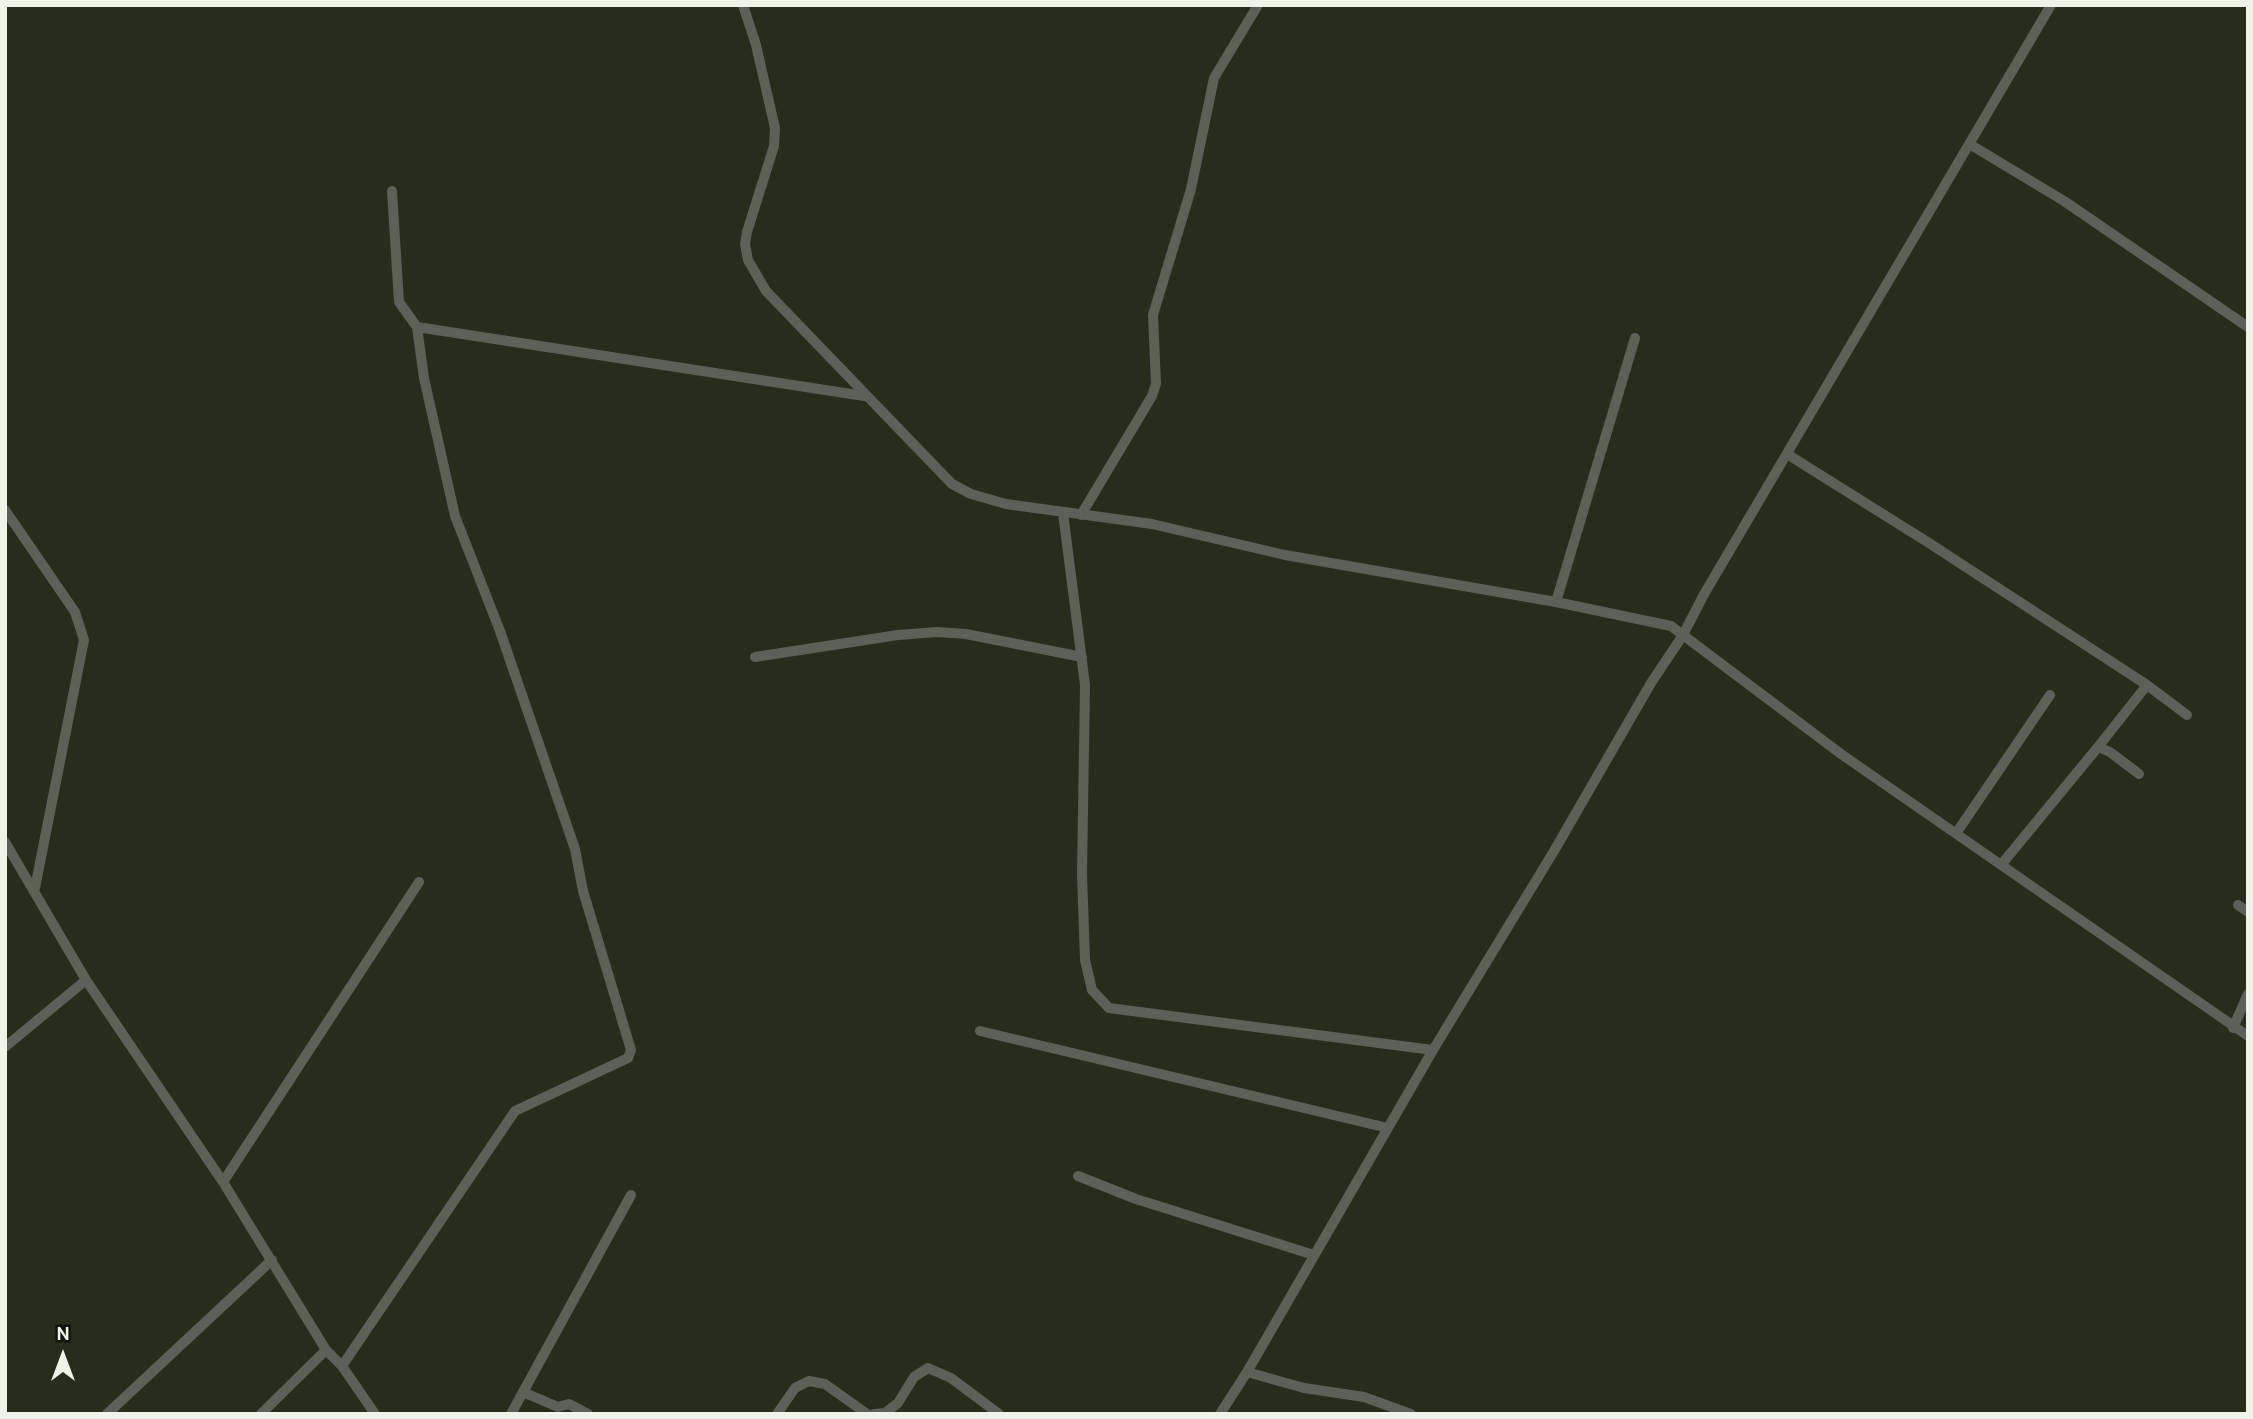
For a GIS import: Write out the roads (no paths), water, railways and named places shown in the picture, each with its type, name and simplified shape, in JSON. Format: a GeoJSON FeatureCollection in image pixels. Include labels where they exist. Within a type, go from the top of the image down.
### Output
{"type":"FeatureCollection","features":[{"type":"Feature","properties":{"kind":"street"},"geometry":{"type":"LineString","coordinates":[[743,5],[756,45],[775,128],[775,146],[750,222],[746,252],[766,291],[864,396],[953,484],[971,494],[1006,504],[1152,524],[1285,555],[1657,621],[1684,635],[1842,754],[2248,1036]]}},
{"type":"Feature","properties":{"kind":"street"},"geometry":{"type":"LineString","coordinates":[[1081,515],[1152,396],[1156,384],[1153,315],[1191,189],[1214,78],[1258,5]]}},
{"type":"Feature","properties":{"kind":"street"},"geometry":{"type":"LineString","coordinates":[[1220,1414],[1247,1373],[1433,1050],[1554,851],[1651,683],[1684,635],[1703,596],[2051,5]]}},
{"type":"Feature","properties":{"kind":"street"},"geometry":{"type":"LineString","coordinates":[[1971,145],[2064,201],[2248,327]]}},
{"type":"Feature","properties":{"kind":"street"},"geometry":{"type":"LineString","coordinates":[[342,1366],[515,1111],[628,1058],[631,1050],[583,891],[575,849],[500,631],[455,516],[424,378],[416,327],[399,302],[392,191]]}},
{"type":"Feature","properties":{"kind":"street"},"geometry":{"type":"LineString","coordinates":[[416,327],[864,396]]}},
{"type":"Feature","properties":{"kind":"street"},"geometry":{"type":"LineString","coordinates":[[1556,602],[1634,338]]}},
{"type":"Feature","properties":{"kind":"street"},"geometry":{"type":"LineString","coordinates":[[1787,454],[2147,685],[2187,715]]}},
{"type":"Feature","properties":{"kind":"street"},"geometry":{"type":"LineString","coordinates":[[5,510],[75,612],[85,640],[35,888]]}},
{"type":"Feature","properties":{"kind":"street"},"geometry":{"type":"LineString","coordinates":[[1063,513],[1082,657],[1085,960],[1092,990],[1101,1003],[1109,1008],[1433,1050]]}},
{"type":"Feature","properties":{"kind":"street"},"geometry":{"type":"LineString","coordinates":[[755,657],[898,635],[937,632],[966,634],[1082,657]]}},
{"type":"Feature","properties":{"kind":"street"},"geometry":{"type":"LineString","coordinates":[[2001,865],[2147,685]]}},
{"type":"Feature","properties":{"kind":"street"},"geometry":{"type":"LineString","coordinates":[[1957,832],[2050,695]]}},
{"type":"Feature","properties":{"kind":"street"},"geometry":{"type":"LineString","coordinates":[[2098,747],[2110,752],[2139,774]]}},
{"type":"Feature","properties":{"kind":"street"},"geometry":{"type":"LineString","coordinates":[[5,842],[35,888],[86,981],[223,1182],[326,1350],[342,1366],[375,1414]]}},
{"type":"Feature","properties":{"kind":"street"},"geometry":{"type":"LineString","coordinates":[[223,1182],[419,882]]}},
{"type":"Feature","properties":{"kind":"street"},"geometry":{"type":"LineString","coordinates":[[5,1047],[86,981]]}},
{"type":"Feature","properties":{"kind":"street"},"geometry":{"type":"LineString","coordinates":[[2233,1027],[2248,994]]}},
{"type":"Feature","properties":{"kind":"street"},"geometry":{"type":"LineString","coordinates":[[980,1031],[1388,1128]]}},
{"type":"Feature","properties":{"kind":"street"},"geometry":{"type":"LineString","coordinates":[[1078,1176],[1136,1199],[1314,1255]]}},
{"type":"Feature","properties":{"kind":"street"},"geometry":{"type":"LineString","coordinates":[[511,1414],[631,1195]]}},
{"type":"Feature","properties":{"kind":"street"},"geometry":{"type":"LineString","coordinates":[[107,1414],[272,1260]]}},
{"type":"Feature","properties":{"kind":"street"},"geometry":{"type":"LineString","coordinates":[[261,1414],[326,1350]]}},
{"type":"Feature","properties":{"kind":"street"},"geometry":{"type":"LineString","coordinates":[[874,1414],[885,1413],[898,1403],[915,1377],[928,1368],[951,1378],[999,1414]]}},
{"type":"Feature","properties":{"kind":"street"},"geometry":{"type":"LineString","coordinates":[[1247,1373],[1304,1388],[1364,1397],[1411,1414]]}},
{"type":"Feature","properties":{"kind":"street"},"geometry":{"type":"LineString","coordinates":[[776,1414],[795,1388],[809,1381],[825,1384],[867,1414]]}},
{"type":"Feature","properties":{"kind":"street"},"geometry":{"type":"LineString","coordinates":[[523,1392],[558,1407],[569,1404],[588,1414]]}}]}
